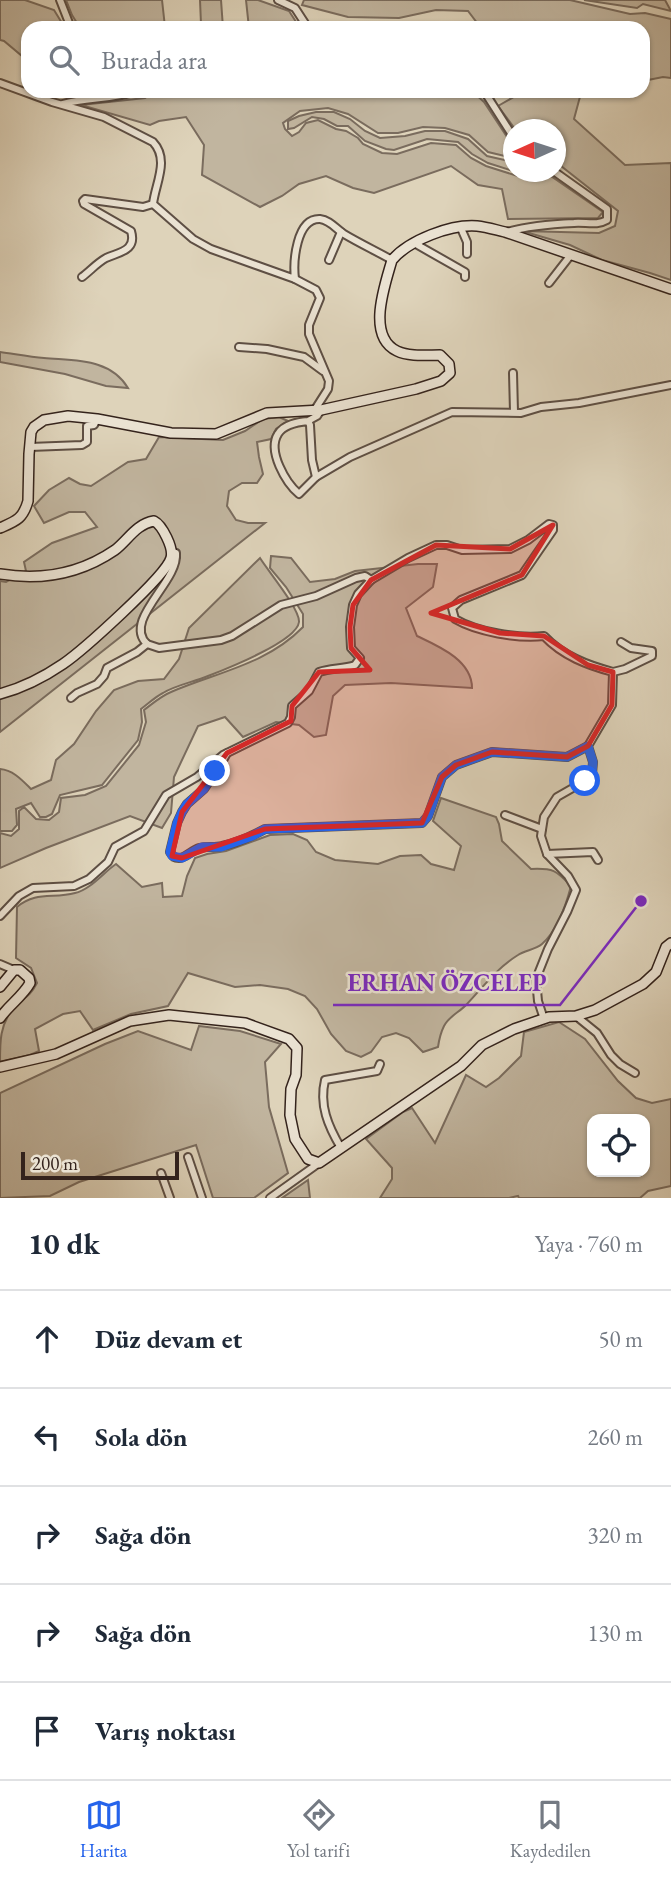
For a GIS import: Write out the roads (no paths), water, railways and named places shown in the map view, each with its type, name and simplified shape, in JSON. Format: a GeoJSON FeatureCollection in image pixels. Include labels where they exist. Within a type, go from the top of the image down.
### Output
{"type":"FeatureCollection","features":[{"type":"Feature","properties":{"kind":"street"},"geometry":{"type":"LineString","coordinates":[[61,0],[68,21]]}},
{"type":"Feature","properties":{"kind":"street"},"geometry":{"type":"LineString","coordinates":[[278,0],[295,8],[303,21]]}},
{"type":"Feature","properties":{"kind":"street"},"geometry":{"type":"LineString","coordinates":[[295,8],[298,0]]}},
{"type":"Feature","properties":{"kind":"street"},"geometry":{"type":"LineString","coordinates":[[0,83],[21,90]]}},
{"type":"Feature","properties":{"kind":"street"},"geometry":{"type":"LineString","coordinates":[[44,98],[104,117],[153,142],[157,146],[162,173],[153,204]]}},
{"type":"Feature","properties":{"kind":"street"},"geometry":{"type":"LineString","coordinates":[[61,104],[95,98]]}},
{"type":"Feature","properties":{"kind":"street"},"geometry":{"type":"LineString","coordinates":[[488,98],[503,122]]}},
{"type":"Feature","properties":{"kind":"street"},"geometry":{"type":"LineString","coordinates":[[505,232],[575,223],[601,223],[607,220],[607,209],[566,180]]}},
{"type":"Feature","properties":{"kind":"street"},"geometry":{"type":"LineString","coordinates":[[82,277],[104,259],[125,251],[133,238],[131,232],[84,204],[85,198],[144,207],[153,204]]}},
{"type":"Feature","properties":{"kind":"street"},"geometry":{"type":"LineString","coordinates":[[153,204],[193,239],[211,249],[295,279],[316,290],[320,298],[309,325],[309,334],[329,381],[328,389],[317,416],[285,428],[278,434],[275,444],[276,457],[284,475],[299,494],[316,477],[350,457],[452,412],[521,413],[541,407],[579,403],[671,385]]}},
{"type":"Feature","properties":{"kind":"street"},"geometry":{"type":"LineString","coordinates":[[295,279],[295,251],[304,227],[321,219],[392,260]]}},
{"type":"Feature","properties":{"kind":"street"},"geometry":{"type":"LineString","coordinates":[[460,226],[467,243],[467,254]]}},
{"type":"Feature","properties":{"kind":"street"},"geometry":{"type":"LineString","coordinates":[[0,528],[21,517],[26,508],[34,427],[44,420],[68,416],[171,433],[216,434],[267,413],[317,411],[441,381],[450,373],[449,364],[440,355],[415,355],[397,351],[384,341],[378,317],[392,260],[398,253],[414,243],[460,226],[478,226],[505,232],[671,289]]}},
{"type":"Feature","properties":{"kind":"street"},"geometry":{"type":"LineString","coordinates":[[329,260],[341,232]]}},
{"type":"Feature","properties":{"kind":"street"},"geometry":{"type":"LineString","coordinates":[[414,243],[458,267],[465,272],[465,277]]}},
{"type":"Feature","properties":{"kind":"street"},"geometry":{"type":"LineString","coordinates":[[549,282],[569,256]]}},
{"type":"Feature","properties":{"kind":"street"},"geometry":{"type":"LineString","coordinates":[[239,347],[268,349],[304,357],[325,372]]}},
{"type":"Feature","properties":{"kind":"street"},"geometry":{"type":"LineString","coordinates":[[513,373],[514,412]]}},
{"type":"Feature","properties":{"kind":"street"},"geometry":{"type":"LineString","coordinates":[[30,447],[82,445],[86,442],[87,426],[94,425],[97,419]]}},
{"type":"Feature","properties":{"kind":"street"},"geometry":{"type":"LineString","coordinates":[[308,421],[316,477]]}},
{"type":"Feature","properties":{"kind":"street"},"geometry":{"type":"LineString","coordinates":[[0,574],[44,577],[78,569],[114,550],[142,525],[154,521],[161,526],[171,552],[171,559],[162,573],[110,625],[63,664],[17,689],[0,694]]}},
{"type":"Feature","properties":{"kind":"street"},"geometry":{"type":"LineString","coordinates":[[0,916],[19,897],[33,888],[74,886],[89,879],[108,862],[114,847],[144,831],[166,796],[197,777],[226,753],[288,723],[292,706],[309,691],[318,672],[343,669],[355,665],[360,659],[351,648],[350,626],[353,605],[358,594],[372,580],[436,545],[462,550],[510,549],[528,540],[549,524],[553,525],[553,530],[522,575],[461,600],[452,608],[455,619],[475,627],[531,638],[544,636],[555,648],[588,665],[613,672],[652,656],[652,651],[631,648],[621,642]]}},
{"type":"Feature","properties":{"kind":"street"},"geometry":{"type":"LineString","coordinates":[[171,552],[177,557],[173,569],[140,627],[140,635],[147,645],[159,649],[220,640],[232,636],[281,605],[316,596],[356,578],[365,576],[372,580]]}},
{"type":"Feature","properties":{"kind":"street"},"geometry":{"type":"LineString","coordinates":[[71,698],[97,684],[107,668],[147,645]]}},
{"type":"Feature","properties":{"kind":"street"},"geometry":{"type":"LineString","coordinates":[[226,753],[204,789],[182,812],[170,852],[177,859],[202,847],[221,847],[265,829],[422,823],[428,816],[442,777],[456,765],[492,752],[567,757],[588,746],[612,705],[613,672]]}},
{"type":"Feature","properties":{"kind":"street"},"geometry":{"type":"LineString","coordinates":[[544,1019],[538,1001],[536,979],[576,890],[568,876],[547,854],[541,836],[542,829],[544,817],[557,797],[592,774],[593,762],[588,746]]}},
{"type":"Feature","properties":{"kind":"street"},"geometry":{"type":"LineString","coordinates":[[505,815],[542,829]]}},
{"type":"Feature","properties":{"kind":"street"},"geometry":{"type":"LineString","coordinates":[[547,854],[593,852],[598,860]]}},
{"type":"Feature","properties":{"kind":"street"},"geometry":{"type":"LineString","coordinates":[[270,1198],[461,1066],[482,1045],[514,1029],[544,1019],[576,1016],[595,1010],[643,984],[656,972],[666,947],[671,943]]}},
{"type":"Feature","properties":{"kind":"street"},"geometry":{"type":"LineString","coordinates":[[0,964],[20,970],[29,978],[30,983],[0,1018]]}},
{"type":"Feature","properties":{"kind":"street"},"geometry":{"type":"LineString","coordinates":[[0,986],[14,970]]}},
{"type":"Feature","properties":{"kind":"street"},"geometry":{"type":"LineString","coordinates":[[0,1008],[18,998]]}},
{"type":"Feature","properties":{"kind":"street"},"geometry":{"type":"LineString","coordinates":[[0,1067],[56,1054],[130,1021],[169,1015],[245,1023],[289,1039],[298,1048],[296,1075],[290,1089],[290,1115],[295,1139],[308,1159],[319,1163]]}},
{"type":"Feature","properties":{"kind":"street"},"geometry":{"type":"LineString","coordinates":[[576,1016],[597,1033],[620,1064],[635,1073]]}},
{"type":"Feature","properties":{"kind":"street"},"geometry":{"type":"LineString","coordinates":[[341,1148],[326,1117],[323,1102],[325,1080],[377,1071],[380,1064]]}},
{"type":"Feature","properties":{"kind":"street"},"geometry":{"type":"LineString","coordinates":[[188,1157],[202,1198]]}},
{"type":"Feature","properties":{"kind":"street"},"geometry":{"type":"LineString","coordinates":[[161,1173],[170,1198]]}},
{"type":"Feature","properties":{"kind":"place","name":"ERHAN ÖZCELEP"},"geometry":{"type":"Point","coordinates":[641,901]}}]}
